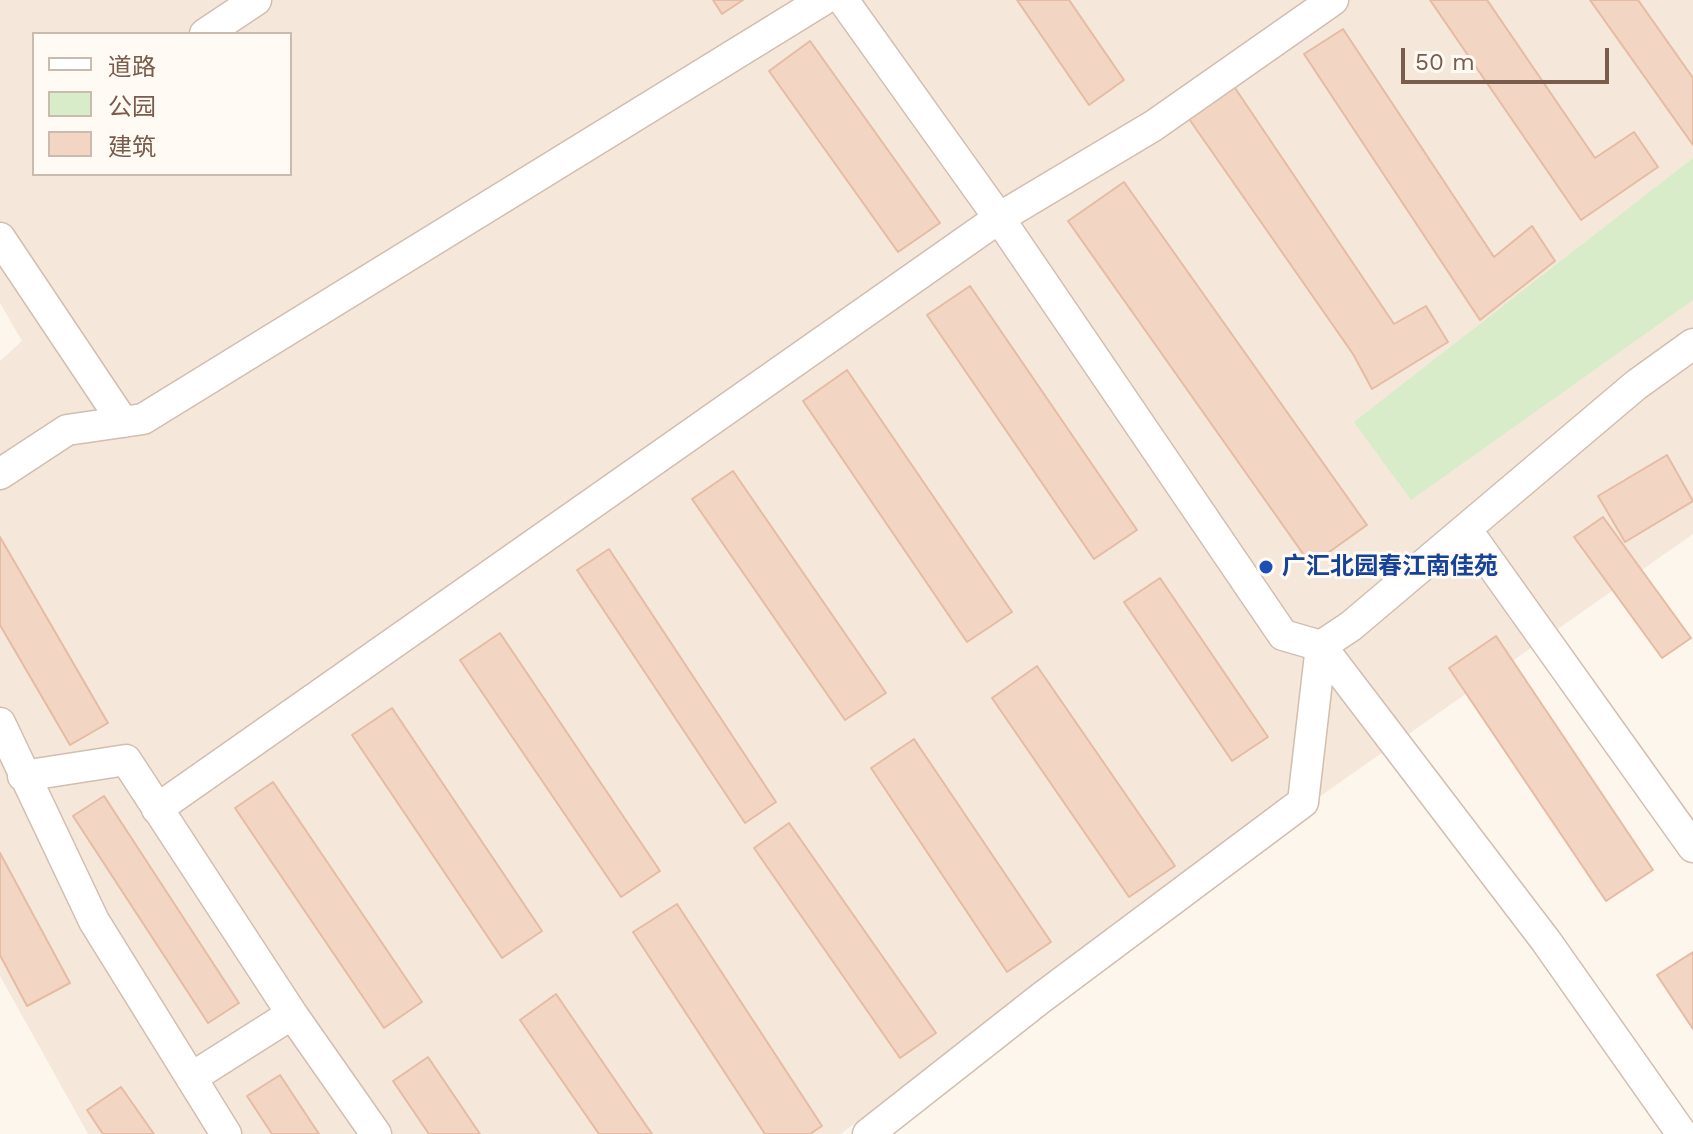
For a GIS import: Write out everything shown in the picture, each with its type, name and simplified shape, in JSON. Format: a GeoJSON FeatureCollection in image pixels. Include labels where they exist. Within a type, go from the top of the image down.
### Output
{"type":"FeatureCollection","features":[{"type":"Feature","properties":{"kind":"street"},"geometry":{"type":"LineString","coordinates":[[208,32],[256,0]]}},
{"type":"Feature","properties":{"kind":"street"},"geometry":{"type":"LineString","coordinates":[[0,474],[67,430],[143,419],[823,0]]}},
{"type":"Feature","properties":{"kind":"street"},"geometry":{"type":"LineString","coordinates":[[843,0],[999,218],[1283,635],[1321,646],[1546,941],[1682,1134]]}},
{"type":"Feature","properties":{"kind":"street"},"geometry":{"type":"LineString","coordinates":[[157,809],[999,218],[1153,126],[1333,0]]}},
{"type":"Feature","properties":{"kind":"street"},"geometry":{"type":"LineString","coordinates":[[0,238],[123,422]]}},
{"type":"Feature","properties":{"kind":"street"},"geometry":{"type":"LineString","coordinates":[[868,1134],[1041,998],[1303,802],[1321,646],[1351,626],[1636,385],[1693,344]]}},
{"type":"Feature","properties":{"kind":"street"},"geometry":{"type":"LineString","coordinates":[[1466,529],[1693,847]]}},
{"type":"Feature","properties":{"kind":"street"},"geometry":{"type":"LineString","coordinates":[[0,723],[94,921],[226,1134]]}},
{"type":"Feature","properties":{"kind":"street"},"geometry":{"type":"LineString","coordinates":[[23,776],[126,760],[292,1014],[376,1134]]}},
{"type":"Feature","properties":{"kind":"street"},"geometry":{"type":"LineString","coordinates":[[191,1078],[292,1014]]}},
{"type":"Feature","properties":{"kind":"shaded area"},"geometry":{"type":"Polygon","coordinates":[[[0,0],[1693,0],[1693,534],[840,1134],[88,1134],[0,976],[0,361],[22,341],[0,303],[0,0]]]}},
{"type":"Feature","properties":{"kind":"green space"},"geometry":{"type":"Polygon","coordinates":[[[1693,158],[1693,300],[1411,500],[1354,422],[1693,158]]]}},
{"type":"Feature","properties":{"kind":"building"},"geometry":{"type":"Polygon","coordinates":[[[713,0],[743,0],[722,14],[713,0]]]}},
{"type":"Feature","properties":{"kind":"building"},"geometry":{"type":"Polygon","coordinates":[[[1017,0],[1069,0],[1124,80],[1089,105],[1017,0]]]}},
{"type":"Feature","properties":{"kind":"building"},"geometry":{"type":"Polygon","coordinates":[[[1430,0],[1487,0],[1595,158],[1634,132],[1658,167],[1581,220],[1430,0]]]}},
{"type":"Feature","properties":{"kind":"building"},"geometry":{"type":"Polygon","coordinates":[[[1590,0],[1638,0],[1693,78],[1693,145],[1590,0]]]}},
{"type":"Feature","properties":{"kind":"building"},"geometry":{"type":"Polygon","coordinates":[[[1343,29],[1494,257],[1532,226],[1555,261],[1480,320],[1304,54],[1343,29]]]}},
{"type":"Feature","properties":{"kind":"building"},"geometry":{"type":"Polygon","coordinates":[[[810,41],[940,223],[898,252],[769,71],[810,41]]]}},
{"type":"Feature","properties":{"kind":"building"},"geometry":{"type":"Polygon","coordinates":[[[1233,85],[1394,324],[1426,306],[1448,342],[1372,389],[1353,354],[1187,116],[1233,85]]]}},
{"type":"Feature","properties":{"kind":"building"},"geometry":{"type":"Polygon","coordinates":[[[1124,182],[1367,525],[1311,565],[1068,221],[1124,182]]]}},
{"type":"Feature","properties":{"kind":"building"},"geometry":{"type":"Polygon","coordinates":[[[970,286],[1137,530],[1094,559],[927,315],[970,286]]]}},
{"type":"Feature","properties":{"kind":"building"},"geometry":{"type":"Polygon","coordinates":[[[847,370],[1012,612],[967,642],[803,401],[847,370]]]}},
{"type":"Feature","properties":{"kind":"building"},"geometry":{"type":"Polygon","coordinates":[[[1667,455],[1693,501],[1625,542],[1598,496],[1667,455]]]}},
{"type":"Feature","properties":{"kind":"building"},"geometry":{"type":"Polygon","coordinates":[[[733,471],[886,693],[845,720],[692,499],[733,471]]]}},
{"type":"Feature","properties":{"kind":"building"},"geometry":{"type":"Polygon","coordinates":[[[1603,517],[1691,638],[1662,658],[1574,537],[1603,517]]]}},
{"type":"Feature","properties":{"kind":"building"},"geometry":{"type":"Polygon","coordinates":[[[0,537],[108,723],[70,745],[0,625],[0,537]]]}},
{"type":"Feature","properties":{"kind":"building"},"geometry":{"type":"Polygon","coordinates":[[[609,549],[776,802],[745,823],[577,570],[609,549]]]}},
{"type":"Feature","properties":{"kind":"building"},"geometry":{"type":"Polygon","coordinates":[[[1160,578],[1268,737],[1232,761],[1124,602],[1160,578]]]}},
{"type":"Feature","properties":{"kind":"building"},"geometry":{"type":"Polygon","coordinates":[[[500,633],[660,871],[621,897],[460,660],[500,633]]]}},
{"type":"Feature","properties":{"kind":"building"},"geometry":{"type":"Polygon","coordinates":[[[1496,636],[1653,870],[1606,901],[1449,668],[1496,636]]]}},
{"type":"Feature","properties":{"kind":"building"},"geometry":{"type":"Polygon","coordinates":[[[1037,666],[1175,866],[1129,897],[992,698],[1037,666]]]}},
{"type":"Feature","properties":{"kind":"building"},"geometry":{"type":"Polygon","coordinates":[[[392,708],[542,931],[502,958],[352,735],[392,708]]]}},
{"type":"Feature","properties":{"kind":"building"},"geometry":{"type":"Polygon","coordinates":[[[914,739],[1051,942],[1007,972],[871,768],[914,739]]]}},
{"type":"Feature","properties":{"kind":"building"},"geometry":{"type":"Polygon","coordinates":[[[273,782],[422,1002],[384,1028],[235,808],[273,782]]]}},
{"type":"Feature","properties":{"kind":"building"},"geometry":{"type":"Polygon","coordinates":[[[104,796],[239,1003],[208,1023],[73,816],[104,796]]]}},
{"type":"Feature","properties":{"kind":"building"},"geometry":{"type":"Polygon","coordinates":[[[789,823],[936,1033],[900,1058],[754,848],[789,823]]]}},
{"type":"Feature","properties":{"kind":"building"},"geometry":{"type":"Polygon","coordinates":[[[0,853],[70,983],[27,1006],[0,955],[0,853]]]}},
{"type":"Feature","properties":{"kind":"building"},"geometry":{"type":"Polygon","coordinates":[[[677,904],[822,1126],[810,1134],[765,1134],[633,932],[677,904]]]}},
{"type":"Feature","properties":{"kind":"building"},"geometry":{"type":"Polygon","coordinates":[[[1693,952],[1693,1029],[1657,975],[1693,952]]]}},
{"type":"Feature","properties":{"kind":"building"},"geometry":{"type":"Polygon","coordinates":[[[556,994],[652,1134],[599,1134],[520,1020],[556,994]]]}},
{"type":"Feature","properties":{"kind":"building"},"geometry":{"type":"Polygon","coordinates":[[[428,1057],[480,1134],[429,1134],[393,1081],[428,1057]]]}},
{"type":"Feature","properties":{"kind":"building"},"geometry":{"type":"Polygon","coordinates":[[[280,1075],[319,1134],[272,1134],[247,1096],[280,1075]]]}},
{"type":"Feature","properties":{"kind":"building"},"geometry":{"type":"Polygon","coordinates":[[[121,1087],[154,1134],[103,1134],[87,1110],[121,1087]]]}},
{"type":"Feature","properties":{"kind":"place","name":"广汇北园春江南佳苑"},"geometry":{"type":"Point","coordinates":[1266,567]}}]}
